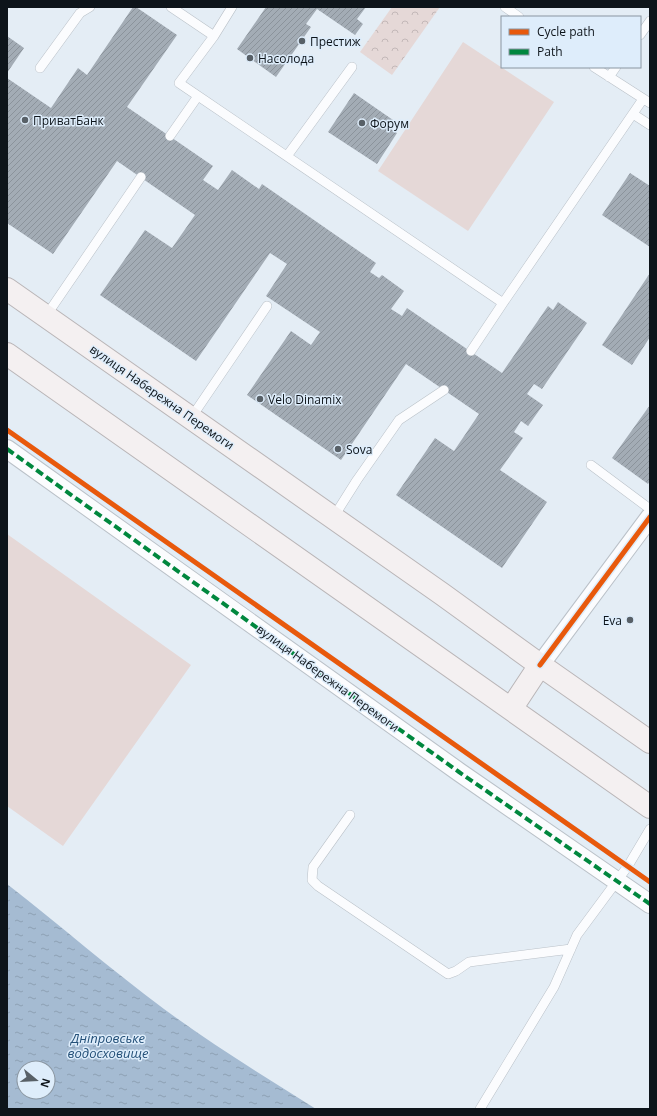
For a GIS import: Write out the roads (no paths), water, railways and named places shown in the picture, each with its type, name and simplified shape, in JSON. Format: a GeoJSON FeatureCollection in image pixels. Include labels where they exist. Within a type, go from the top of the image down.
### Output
{"type":"FeatureCollection","features":[{"type":"Feature","properties":{"kind":"main road","name":"вулиця Набережна Перемоги"},"geometry":{"type":"LineString","coordinates":[[7,289],[650,742]]}},
{"type":"Feature","properties":{"kind":"main road"},"geometry":{"type":"LineString","coordinates":[[7,354],[650,807]]}},
{"type":"Feature","properties":{"kind":"main road"},"geometry":{"type":"LineString","coordinates":[[511,709],[540,665]]}},
{"type":"Feature","properties":{"kind":"street","name":"вулиця Набережна Перемоги"},"geometry":{"type":"LineString","coordinates":[[7,449],[465,776],[650,904]]}},
{"type":"Feature","properties":{"kind":"street"},"geometry":{"type":"LineString","coordinates":[[540,665],[650,517]]}},
{"type":"Feature","properties":{"kind":"lane"},"geometry":{"type":"LineString","coordinates":[[40,68],[80,13],[90,7]]}},
{"type":"Feature","properties":{"kind":"lane"},"geometry":{"type":"LineString","coordinates":[[171,7],[214,36]]}},
{"type":"Feature","properties":{"kind":"lane"},"geometry":{"type":"LineString","coordinates":[[232,7],[214,36],[179,83],[503,303]]}},
{"type":"Feature","properties":{"kind":"lane"},"geometry":{"type":"LineString","coordinates":[[505,7],[518,16]]}},
{"type":"Feature","properties":{"kind":"lane"},"geometry":{"type":"LineString","coordinates":[[641,34],[650,21]]}},
{"type":"Feature","properties":{"kind":"lane"},"geometry":{"type":"LineString","coordinates":[[287,156],[352,67]]}},
{"type":"Feature","properties":{"kind":"lane"},"geometry":{"type":"LineString","coordinates":[[471,351],[633,114],[646,101],[596,68]]}},
{"type":"Feature","properties":{"kind":"lane"},"geometry":{"type":"LineString","coordinates":[[609,77],[615,68]]}},
{"type":"Feature","properties":{"kind":"lane"},"geometry":{"type":"LineString","coordinates":[[170,136],[198,96]]}},
{"type":"Feature","properties":{"kind":"lane"},"geometry":{"type":"LineString","coordinates":[[633,114],[650,125]]}},
{"type":"Feature","properties":{"kind":"lane"},"geometry":{"type":"LineString","coordinates":[[46,316],[141,178]]}},
{"type":"Feature","properties":{"kind":"lane"},"geometry":{"type":"LineString","coordinates":[[191,418],[267,306]]}},
{"type":"Feature","properties":{"kind":"lane"},"geometry":{"type":"LineString","coordinates":[[333,518],[357,480],[399,420],[444,390]]}},
{"type":"Feature","properties":{"kind":"lane"},"geometry":{"type":"LineString","coordinates":[[591,465],[650,509]]}},
{"type":"Feature","properties":{"kind":"lane"},"geometry":{"type":"LineString","coordinates":[[350,815],[313,867],[312,880],[318,886],[448,974],[456,971],[469,962],[571,949]]}},
{"type":"Feature","properties":{"kind":"lane"},"geometry":{"type":"LineString","coordinates":[[480,1109],[554,987],[577,935],[628,866],[650,829]]}},
{"type":"Feature","properties":{"kind":"water","name":"Дніпровське водосховище"},"geometry":{"type":"Polygon","coordinates":[[[7,884],[164,1009],[258,1073],[316,1109],[7,1109],[7,884]]]}},
{"type":"Feature","properties":{"kind":"place","name":"Престиж"},"geometry":{"type":"Point","coordinates":[302,41]}},
{"type":"Feature","properties":{"kind":"place","name":"Насолода"},"geometry":{"type":"Point","coordinates":[250,58]}},
{"type":"Feature","properties":{"kind":"place","name":"ПриватБанк"},"geometry":{"type":"Point","coordinates":[25,120]}},
{"type":"Feature","properties":{"kind":"place","name":"Форум"},"geometry":{"type":"Point","coordinates":[362,123]}},
{"type":"Feature","properties":{"kind":"place","name":"Velo Dinamix"},"geometry":{"type":"Point","coordinates":[260,399]}},
{"type":"Feature","properties":{"kind":"place","name":"Sova"},"geometry":{"type":"Point","coordinates":[338,449]}},
{"type":"Feature","properties":{"kind":"place","name":"Eva"},"geometry":{"type":"Point","coordinates":[630,620]}}]}
